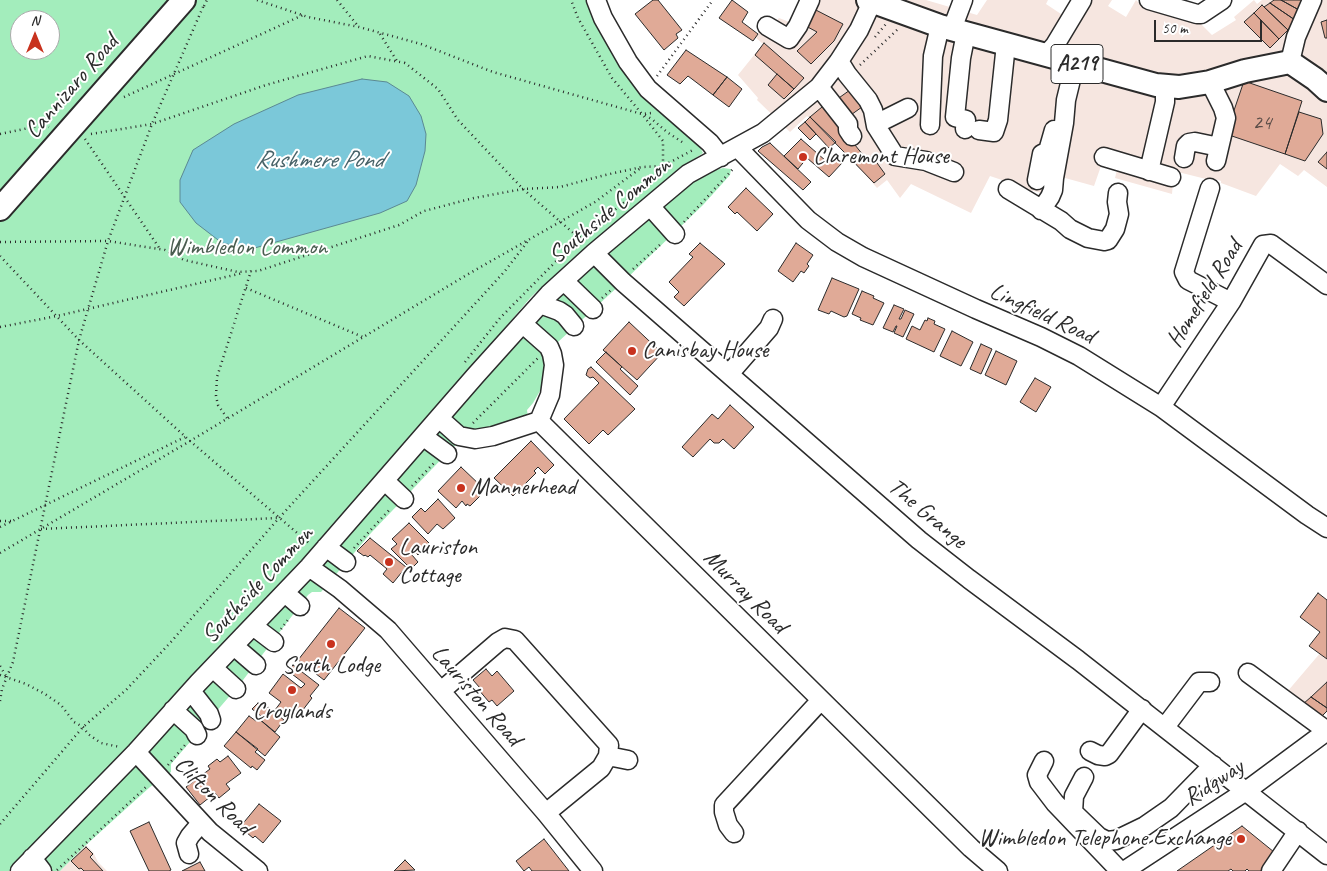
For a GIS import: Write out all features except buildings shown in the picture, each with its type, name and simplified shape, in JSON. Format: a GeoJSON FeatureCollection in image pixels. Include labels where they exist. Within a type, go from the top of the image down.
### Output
{"type":"FeatureCollection","features":[{"type":"Feature","properties":{"kind":"main road","name":"Cannizaro Road"},"geometry":{"type":"LineString","coordinates":[[0,209],[184,0]]}},
{"type":"Feature","properties":{"kind":"main road","name":"A219"},"geometry":{"type":"LineString","coordinates":[[870,1],[953,30],[1165,87],[1179,87],[1210,82],[1245,71],[1290,62]]}},
{"type":"Feature","properties":{"kind":"main road"},"geometry":{"type":"LineString","coordinates":[[1290,62],[1315,79],[1327,90]]}},
{"type":"Feature","properties":{"kind":"street"},"geometry":{"type":"LineString","coordinates":[[596,0],[628,62],[648,89],[710,143],[721,157]]}},
{"type":"Feature","properties":{"kind":"street"},"geometry":{"type":"LineString","coordinates":[[768,26],[788,39],[798,26],[810,0]]}},
{"type":"Feature","properties":{"kind":"street"},"geometry":{"type":"LineString","coordinates":[[930,125],[933,56],[953,30],[963,0]]}},
{"type":"Feature","properties":{"kind":"street"},"geometry":{"type":"LineString","coordinates":[[1041,210],[1053,190],[1064,124],[1066,100],[1062,60],[1055,46],[1082,0]]}},
{"type":"Feature","properties":{"kind":"street"},"geometry":{"type":"LineString","coordinates":[[1149,0],[1197,14],[1201,14],[1222,0]]}},
{"type":"Feature","properties":{"kind":"street"},"geometry":{"type":"LineString","coordinates":[[1290,62],[1296,37],[1312,0]]}},
{"type":"Feature","properties":{"kind":"street","name":"Southside Common"},"geometry":{"type":"LineString","coordinates":[[20,871],[37,864],[173,710],[309,567],[317,545],[385,481],[476,374],[564,280],[688,174],[721,157],[738,156],[843,68],[870,1]]}},
{"type":"Feature","properties":{"kind":"street"},"geometry":{"type":"LineString","coordinates":[[953,30],[961,58],[955,116],[966,120],[972,130],[994,132],[998,120],[1010,45]]}},
{"type":"Feature","properties":{"kind":"street"},"geometry":{"type":"LineString","coordinates":[[1002,140],[1008,113],[1010,45]]}},
{"type":"Feature","properties":{"kind":"street"},"geometry":{"type":"LineString","coordinates":[[1037,180],[1042,154],[1048,151],[1052,141],[1062,60]]}},
{"type":"Feature","properties":{"kind":"street"},"geometry":{"type":"LineString","coordinates":[[843,68],[868,100],[873,110],[876,126],[895,156],[926,160],[954,172]]}},
{"type":"Feature","properties":{"kind":"street"},"geometry":{"type":"LineString","coordinates":[[1184,158],[1186,146],[1189,143],[1195,142],[1217,154],[1226,118],[1210,82]]}},
{"type":"Feature","properties":{"kind":"street"},"geometry":{"type":"LineString","coordinates":[[819,87],[848,124],[848,130],[852,136]]}},
{"type":"Feature","properties":{"kind":"street"},"geometry":{"type":"LineString","coordinates":[[1149,170],[1165,102],[1165,87]]}},
{"type":"Feature","properties":{"kind":"street"},"geometry":{"type":"LineString","coordinates":[[875,120],[884,120],[908,108]]}},
{"type":"Feature","properties":{"kind":"street","name":"Lingfield Road"},"geometry":{"type":"LineString","coordinates":[[738,156],[808,220],[837,242],[863,257],[1079,356],[1161,407],[1327,528]]}},
{"type":"Feature","properties":{"kind":"street"},"geometry":{"type":"LineString","coordinates":[[1104,157],[1171,177]]}},
{"type":"Feature","properties":{"kind":"street"},"geometry":{"type":"LineString","coordinates":[[1210,188],[1184,272],[1188,280],[1231,302]]}},
{"type":"Feature","properties":{"kind":"street"},"geometry":{"type":"LineString","coordinates":[[1013,192],[1070,229],[1095,240],[1108,240],[1114,229],[1119,214],[1116,202],[1118,193]]}},
{"type":"Feature","properties":{"kind":"street"},"geometry":{"type":"LineString","coordinates":[[650,206],[674,233]]}},
{"type":"Feature","properties":{"kind":"street","name":"Homefield Road"},"geometry":{"type":"LineString","coordinates":[[1161,407],[1231,302],[1263,245],[1271,244],[1327,285]]}},
{"type":"Feature","properties":{"kind":"street","name":"The Grange"},"geometry":{"type":"LineString","coordinates":[[594,253],[622,280],[919,540],[1146,712],[1327,854]]}},
{"type":"Feature","properties":{"kind":"street"},"geometry":{"type":"LineString","coordinates":[[564,280],[592,308]]}},
{"type":"Feature","properties":{"kind":"street"},"geometry":{"type":"LineString","coordinates":[[540,304],[559,311],[574,326]]}},
{"type":"Feature","properties":{"kind":"street"},"geometry":{"type":"LineString","coordinates":[[729,374],[769,328],[773,319]]}},
{"type":"Feature","properties":{"kind":"street"},"geometry":{"type":"LineString","coordinates":[[440,418],[459,436],[475,439],[485,438],[539,421],[550,395],[552,354],[549,347],[523,324]]}},
{"type":"Feature","properties":{"kind":"street","name":"Murray Road"},"geometry":{"type":"LineString","coordinates":[[539,421],[971,848],[998,871]]}},
{"type":"Feature","properties":{"kind":"street"},"geometry":{"type":"LineString","coordinates":[[424,437],[446,453]]}},
{"type":"Feature","properties":{"kind":"street"},"geometry":{"type":"LineString","coordinates":[[385,481],[403,497]]}},
{"type":"Feature","properties":{"kind":"street"},"geometry":{"type":"LineString","coordinates":[[317,545],[345,560]]}},
{"type":"Feature","properties":{"kind":"street","name":"Lauriston Road"},"geometry":{"type":"LineString","coordinates":[[309,567],[340,589],[388,630],[546,813],[593,871]]}},
{"type":"Feature","properties":{"kind":"street"},"geometry":{"type":"LineString","coordinates":[[285,593],[299,606]]}},
{"type":"Feature","properties":{"kind":"street"},"geometry":{"type":"LineString","coordinates":[[253,626],[273,642]]}},
{"type":"Feature","properties":{"kind":"street"},"geometry":{"type":"LineString","coordinates":[[441,691],[498,642],[505,638],[515,640],[609,745],[608,756],[601,768],[546,813]]}},
{"type":"Feature","properties":{"kind":"street"},"geometry":{"type":"LineString","coordinates":[[234,646],[256,665]]}},
{"type":"Feature","properties":{"kind":"street"},"geometry":{"type":"LineString","coordinates":[[213,668],[236,689]]}},
{"type":"Feature","properties":{"kind":"street"},"geometry":{"type":"LineString","coordinates":[[1248,673],[1327,731]]}},
{"type":"Feature","properties":{"kind":"street"},"geometry":{"type":"LineString","coordinates":[[1165,728],[1199,682],[1210,682]]}},
{"type":"Feature","properties":{"kind":"street"},"geometry":{"type":"LineString","coordinates":[[191,691],[212,716]]}},
{"type":"Feature","properties":{"kind":"street"},"geometry":{"type":"LineString","coordinates":[[734,833],[728,825],[724,805],[821,700]]}},
{"type":"Feature","properties":{"kind":"street"},"geometry":{"type":"LineString","coordinates":[[173,710],[196,734]]}},
{"type":"Feature","properties":{"kind":"street"},"geometry":{"type":"LineString","coordinates":[[1090,751],[1098,755],[1109,754],[1146,712]]}},
{"type":"Feature","properties":{"kind":"street"},"geometry":{"type":"LineString","coordinates":[[1114,766],[1146,712]]}},
{"type":"Feature","properties":{"kind":"street","name":"Ridgway"},"geometry":{"type":"LineString","coordinates":[[1124,871],[1246,791],[1327,731]]}},
{"type":"Feature","properties":{"kind":"street","name":"Clifton Road"},"geometry":{"type":"LineString","coordinates":[[136,752],[202,823],[249,869]]}},
{"type":"Feature","properties":{"kind":"street"},"geometry":{"type":"LineString","coordinates":[[608,756],[628,760]]}},
{"type":"Feature","properties":{"kind":"street"},"geometry":{"type":"LineString","coordinates":[[1044,761],[1037,774],[1039,782],[1055,803],[1120,871]]}},
{"type":"Feature","properties":{"kind":"street"},"geometry":{"type":"LineString","coordinates":[[1084,777],[1074,796],[1072,812],[1099,837],[1107,840],[1116,840],[1145,826],[1171,808],[1213,764]]}},
{"type":"Feature","properties":{"kind":"street"},"geometry":{"type":"LineString","coordinates":[[189,854],[186,843],[202,823]]}},
{"type":"Feature","properties":{"kind":"street"},"geometry":{"type":"LineString","coordinates":[[1271,871],[1298,832]]}},
{"type":"Feature","properties":{"kind":"street"},"geometry":{"type":"LineString","coordinates":[[1125,837],[1128,846],[1139,861]]}},
{"type":"Feature","properties":{"kind":"path"},"geometry":{"type":"LineString","coordinates":[[0,701],[2,689],[12,662],[79,340],[108,241],[152,124],[203,8],[202,0]]}},
{"type":"Feature","properties":{"kind":"path"},"geometry":{"type":"LineString","coordinates":[[0,242],[108,241],[166,250],[184,260],[238,272],[258,271],[399,225],[424,212],[474,198],[524,189],[560,187],[605,175],[662,166],[695,150],[642,114],[492,72],[421,44],[359,27],[302,15],[257,0]]}},
{"type":"Feature","properties":{"kind":"path"},"geometry":{"type":"LineString","coordinates":[[337,0],[359,27]]}},
{"type":"Feature","properties":{"kind":"path"},"geometry":{"type":"LineString","coordinates":[[464,363],[500,318],[579,238],[645,186],[662,166],[662,141],[612,78],[578,18],[571,0]]}},
{"type":"Feature","properties":{"kind":"path"},"geometry":{"type":"LineString","coordinates":[[648,89],[713,0]]}},
{"type":"Feature","properties":{"kind":"path"},"geometry":{"type":"LineString","coordinates":[[122,98],[302,15]]}},
{"type":"Feature","properties":{"kind":"path"},"geometry":{"type":"LineString","coordinates":[[877,34],[888,22]]}},
{"type":"Feature","properties":{"kind":"path"},"geometry":{"type":"LineString","coordinates":[[843,68],[854,70],[900,27]]}},
{"type":"Feature","properties":{"kind":"path"},"geometry":{"type":"LineString","coordinates":[[379,33],[397,62]]}},
{"type":"Feature","properties":{"kind":"path"},"geometry":{"type":"LineString","coordinates":[[160,250],[82,135],[152,124],[266,85],[368,56],[405,63],[438,89],[458,120],[524,189],[591,247],[594,253]]}},
{"type":"Feature","properties":{"kind":"path"},"geometry":{"type":"LineString","coordinates":[[642,114],[656,113]]}},
{"type":"Feature","properties":{"kind":"path"},"geometry":{"type":"LineString","coordinates":[[0,134],[43,125],[68,133]]}},
{"type":"Feature","properties":{"kind":"path"},"geometry":{"type":"LineString","coordinates":[[592,308],[674,233],[725,177],[738,156]]}},
{"type":"Feature","properties":{"kind":"path"},"geometry":{"type":"LineString","coordinates":[[0,553],[190,442],[470,273],[595,202],[642,168]]}},
{"type":"Feature","properties":{"kind":"path"},"geometry":{"type":"LineString","coordinates":[[0,824],[83,728],[126,690],[164,649],[279,518],[505,271],[528,241]]}},
{"type":"Feature","properties":{"kind":"path"},"geometry":{"type":"LineString","coordinates":[[0,256],[79,340],[190,442],[279,518],[317,545]]}},
{"type":"Feature","properties":{"kind":"path"},"geometry":{"type":"LineString","coordinates":[[228,419],[218,405],[216,396],[217,377],[251,271]]}},
{"type":"Feature","properties":{"kind":"path"},"geometry":{"type":"LineString","coordinates":[[0,327],[88,310],[251,271]]}},
{"type":"Feature","properties":{"kind":"path"},"geometry":{"type":"LineString","coordinates":[[246,288],[363,337]]}},
{"type":"Feature","properties":{"kind":"path"},"geometry":{"type":"LineString","coordinates":[[459,436],[549,347]]}},
{"type":"Feature","properties":{"kind":"path"},"geometry":{"type":"LineString","coordinates":[[0,527],[185,437]]}},
{"type":"Feature","properties":{"kind":"path"},"geometry":{"type":"LineString","coordinates":[[345,560],[446,453]]}},
{"type":"Feature","properties":{"kind":"path"},"geometry":{"type":"LineString","coordinates":[[40,530],[279,518]]}},
{"type":"Feature","properties":{"kind":"path"},"geometry":{"type":"LineString","coordinates":[[0,521],[12,521]]}},
{"type":"Feature","properties":{"kind":"path"},"geometry":{"type":"LineString","coordinates":[[273,642],[299,606]]}},
{"type":"Feature","properties":{"kind":"path"},"geometry":{"type":"LineString","coordinates":[[0,666],[7,677]]}},
{"type":"Feature","properties":{"kind":"path"},"geometry":{"type":"LineString","coordinates":[[0,675],[26,684],[44,694],[61,706],[74,722],[88,734],[102,743],[136,752]]}},
{"type":"Feature","properties":{"kind":"path"},"geometry":{"type":"LineString","coordinates":[[57,871],[136,798],[196,734]]}},
{"type":"Feature","properties":{"kind":"shaded area"},"geometry":{"type":"Polygon","coordinates":[[[807,0],[926,0],[977,15],[987,0],[1048,0],[1046,4],[1076,24],[1092,0],[1112,0],[1108,6],[1126,17],[1136,0],[1141,5],[1199,22],[1212,35],[1236,20],[1234,17],[1254,0],[1257,4],[1262,0],[1327,0],[1327,187],[1304,170],[1298,176],[1280,164],[1256,196],[1215,179],[1214,181],[1174,171],[1172,194],[1115,178],[1117,170],[1101,166],[1094,186],[1047,173],[1042,193],[1016,187],[990,176],[971,213],[911,184],[900,198],[887,180],[877,188],[840,147],[807,116],[790,132],[757,100],[758,98],[738,75],[763,44],[755,37],[767,21],[773,25],[779,18],[792,23],[807,0]]]}},
{"type":"Feature","properties":{"kind":"shaded area"},"geometry":{"type":"Polygon","coordinates":[[[1327,645],[1327,712],[1321,718],[1287,692],[1327,645]]]}},
{"type":"Feature","properties":{"kind":"shaded area"},"geometry":{"type":"Polygon","coordinates":[[[86,845],[107,871],[60,871],[86,845]]]}},
{"type":"Feature","properties":{"kind":"green space","name":"Wimbledon Common"},"geometry":{"type":"Polygon","coordinates":[[[0,0],[587,0],[597,28],[651,105],[700,147],[703,153],[674,173],[591,247],[572,259],[531,297],[317,550],[119,759],[9,871],[0,871],[0,0]]]}},
{"type":"Feature","properties":{"kind":"green space"},"geometry":{"type":"Polygon","coordinates":[[[723,168],[731,169],[730,175],[703,205],[545,354],[548,360],[544,384],[527,410],[528,418],[475,432],[452,448],[371,533],[321,592],[312,592],[308,595],[240,684],[171,764],[171,772],[150,787],[60,871],[29,871],[566,290],[634,228],[691,182],[723,168]]]}},
{"type":"Feature","properties":{"kind":"water","name":"Rushmere Pond"},"geometry":{"type":"Polygon","coordinates":[[[362,79],[387,82],[409,96],[421,116],[426,134],[425,151],[416,185],[407,201],[380,213],[251,249],[222,243],[196,223],[180,202],[180,180],[193,150],[234,124],[298,95],[362,79]]]}},
{"type":"Feature","properties":{"kind":"place","name":"Claremont House"},"geometry":{"type":"Point","coordinates":[803,157]}},
{"type":"Feature","properties":{"kind":"place","name":"Canisbay House"},"geometry":{"type":"Point","coordinates":[632,351]}},
{"type":"Feature","properties":{"kind":"place","name":"Mannerhead"},"geometry":{"type":"Point","coordinates":[461,488]}},
{"type":"Feature","properties":{"kind":"place","name":"Lauriston Cottage"},"geometry":{"type":"Point","coordinates":[389,562]}},
{"type":"Feature","properties":{"kind":"place","name":"South Lodge"},"geometry":{"type":"Point","coordinates":[331,644]}},
{"type":"Feature","properties":{"kind":"place","name":"Croylands"},"geometry":{"type":"Point","coordinates":[292,690]}},
{"type":"Feature","properties":{"kind":"place","name":"Wimbledon Telephone Exchange"},"geometry":{"type":"Point","coordinates":[1241,839]}}]}
